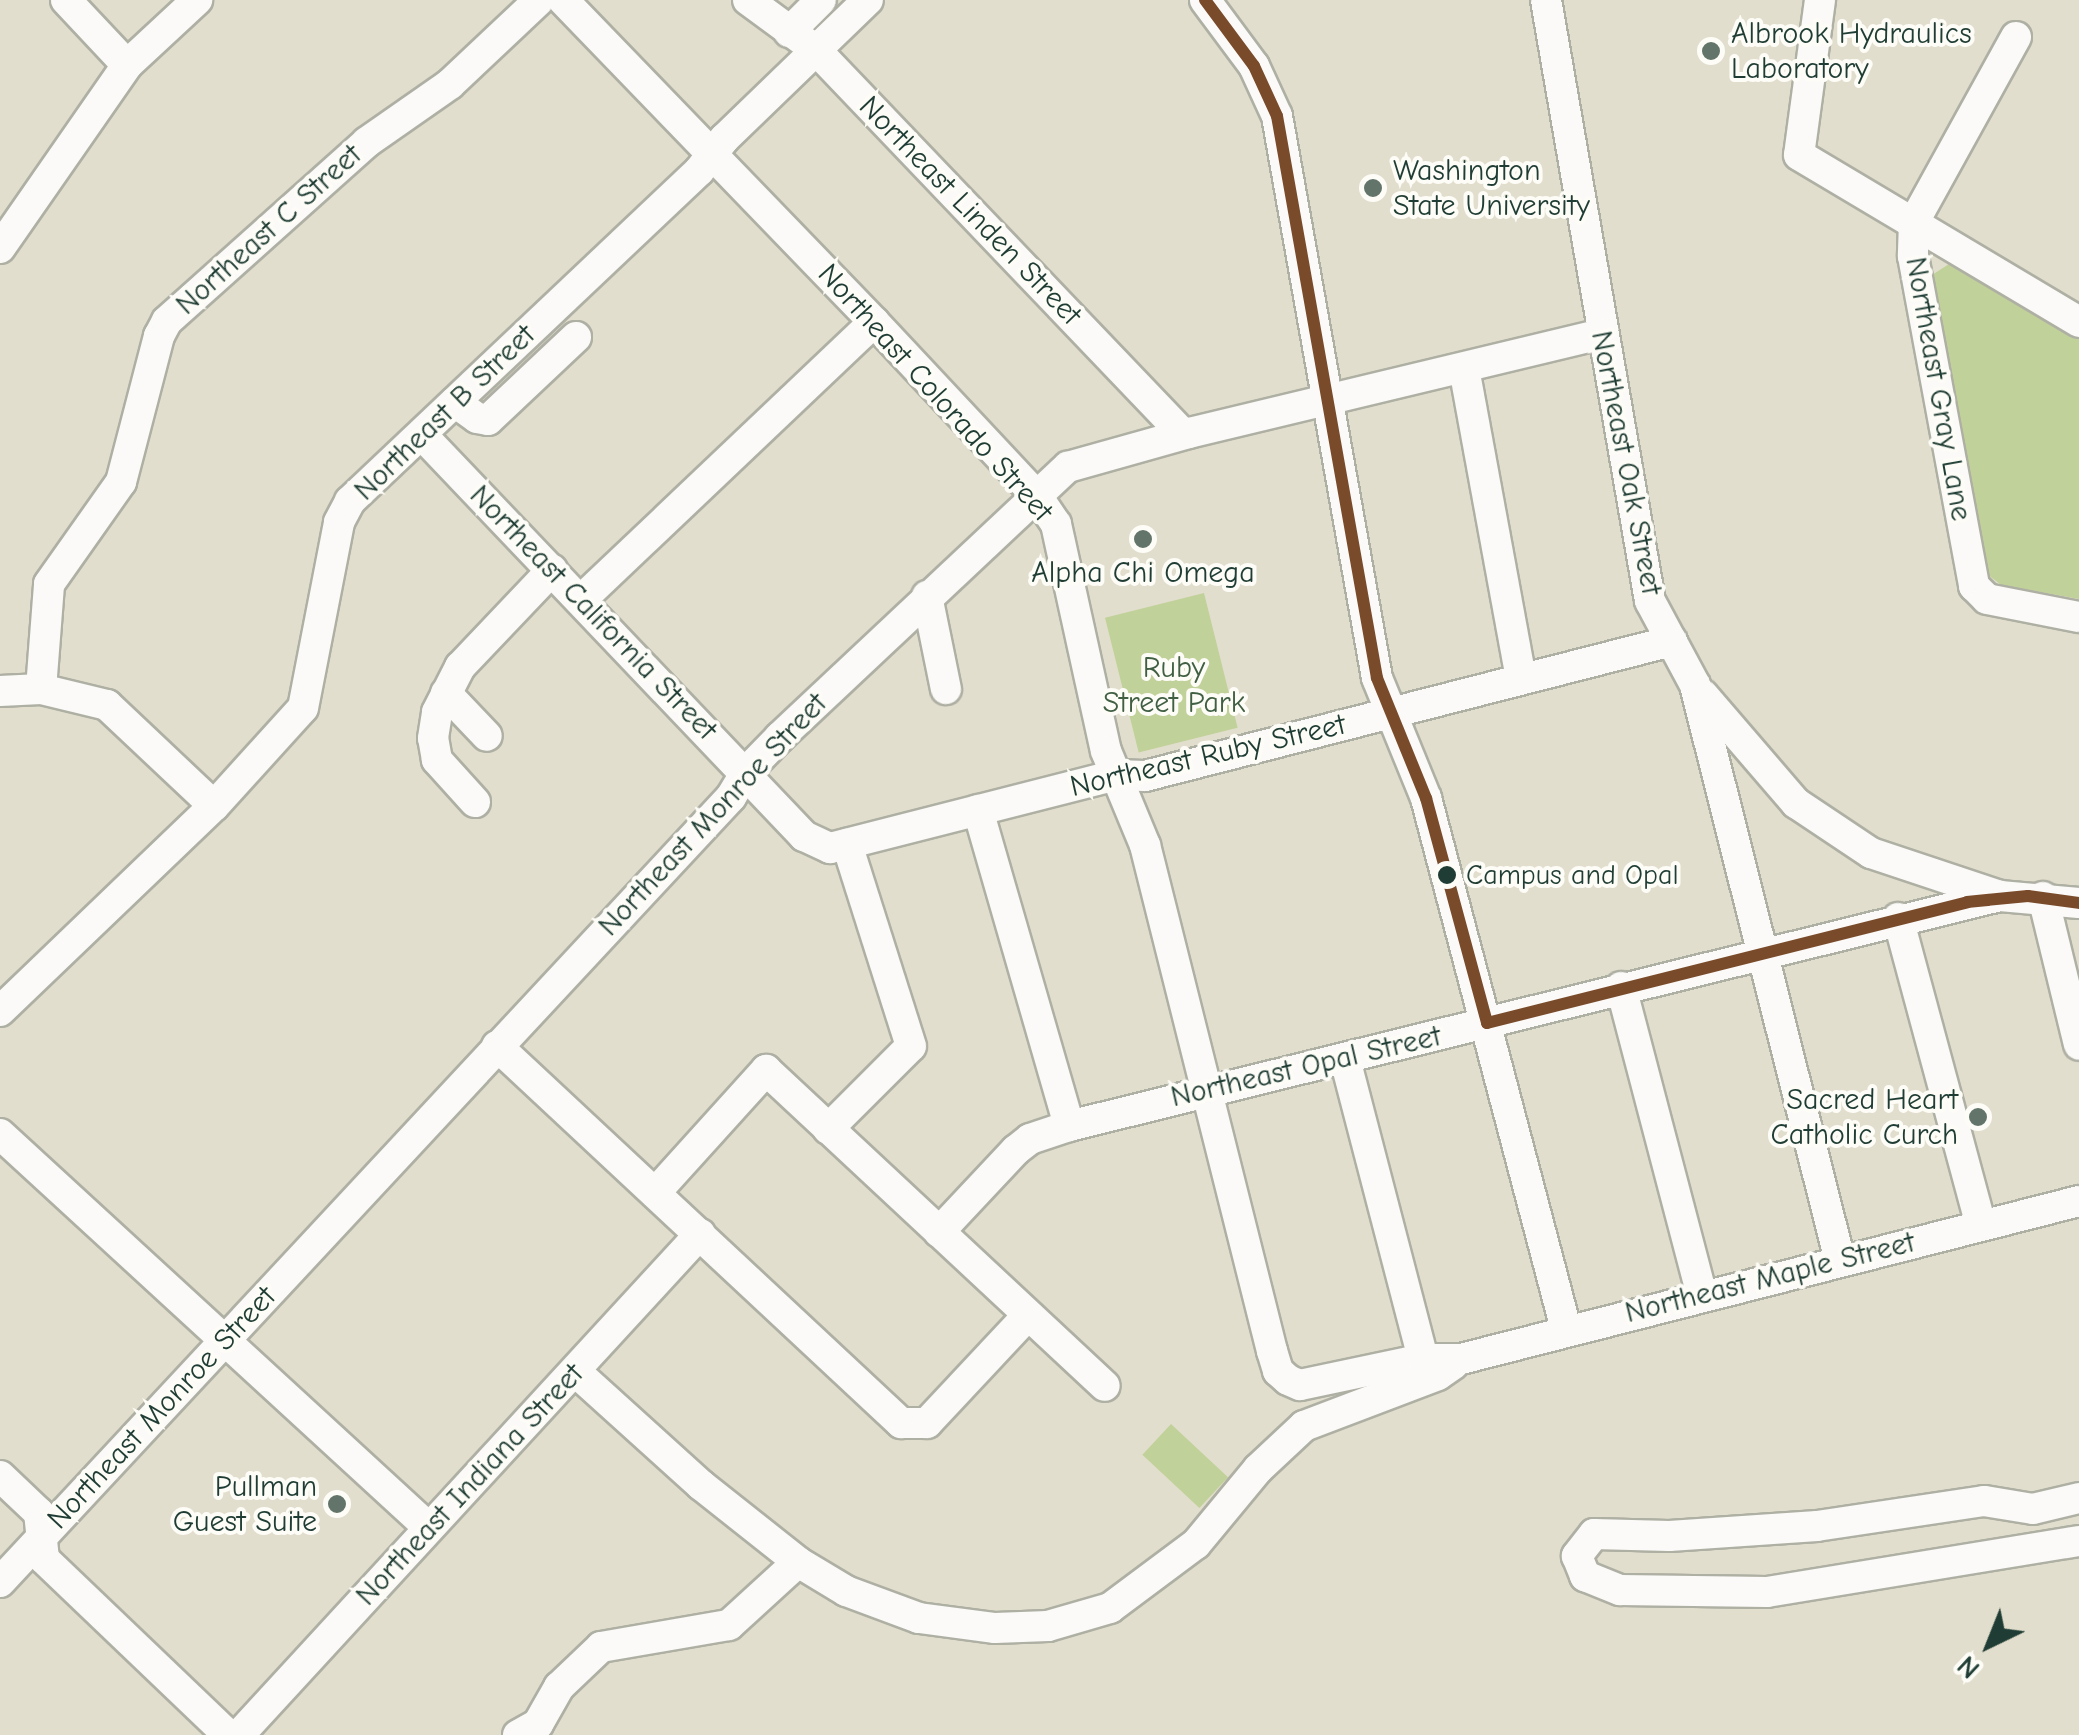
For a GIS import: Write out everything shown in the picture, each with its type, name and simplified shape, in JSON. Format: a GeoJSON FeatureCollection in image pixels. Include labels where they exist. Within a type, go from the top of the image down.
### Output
{"type":"FeatureCollection","features":[{"type":"Feature","properties":{"kind":"street"},"geometry":{"type":"LineString","coordinates":[[66,0],[127,66]]}},
{"type":"Feature","properties":{"kind":"street"},"geometry":{"type":"LineString","coordinates":[[0,248],[127,66],[197,0]]}},
{"type":"Feature","properties":{"kind":"street","name":"Northeast C Street"},"geometry":{"type":"LineString","coordinates":[[42,690],[49,584],[120,482],[159,336],[167,321],[367,142],[450,84],[539,0]]}},
{"type":"Feature","properties":{"kind":"street","name":"Northeast Colorado Street"},"geometry":{"type":"LineString","coordinates":[[563,0],[874,322],[1037,496],[1056,524],[1106,751],[1145,845],[1278,1371],[1300,1385]]}},
{"type":"Feature","properties":{"kind":"street","name":"Northeast Linden Street"},"geometry":{"type":"LineString","coordinates":[[748,0],[816,50],[1183,434]]}},
{"type":"Feature","properties":{"kind":"street"},"geometry":{"type":"LineString","coordinates":[[790,32],[821,0]]}},
{"type":"Feature","properties":{"kind":"street","name":"Northeast B Street"},"geometry":{"type":"LineString","coordinates":[[0,1011],[214,806],[303,708],[339,522],[350,502],[868,0]]}},
{"type":"Feature","properties":{"kind":"street"},"geometry":{"type":"LineString","coordinates":[[1205,0],[1254,66],[1276,116],[1377,678],[1426,798],[1566,1329]]}},
{"type":"Feature","properties":{"kind":"street","name":"Northeast Oak Street"},"geometry":{"type":"LineString","coordinates":[[1546,0],[1650,602],[1695,685],[1840,1261]]}},
{"type":"Feature","properties":{"kind":"street"},"geometry":{"type":"LineString","coordinates":[[1820,0],[1799,155],[2079,322]]}},
{"type":"Feature","properties":{"kind":"street","name":"Northeast Gray Lane"},"geometry":{"type":"LineString","coordinates":[[2016,37],[1914,222],[1913,256],[1932,380],[1974,586],[1986,599],[2079,617]]}},
{"type":"Feature","properties":{"kind":"street"},"geometry":{"type":"LineString","coordinates":[[581,600],[874,322]]}},
{"type":"Feature","properties":{"kind":"street","name":"Northeast Monroe Street"},"geometry":{"type":"LineString","coordinates":[[0,1582],[731,796],[746,772],[927,596],[1068,467],[1183,434],[1602,334]]}},
{"type":"Feature","properties":{"kind":"street"},"geometry":{"type":"LineString","coordinates":[[455,402],[477,418],[488,420],[576,337]]}},
{"type":"Feature","properties":{"kind":"street"},"geometry":{"type":"LineString","coordinates":[[1464,368],[1521,679]]}},
{"type":"Feature","properties":{"kind":"street","name":"Northeast California Street"},"geometry":{"type":"LineString","coordinates":[[422,435],[804,836]]}},
{"type":"Feature","properties":{"kind":"street"},"geometry":{"type":"LineString","coordinates":[[475,802],[437,760],[432,738],[446,693],[460,666],[492,628],[552,570]]}},
{"type":"Feature","properties":{"kind":"street"},"geometry":{"type":"LineString","coordinates":[[927,596],[946,689]]}},
{"type":"Feature","properties":{"kind":"street","name":"Northeast Ruby Street"},"geometry":{"type":"LineString","coordinates":[[804,836],[830,848],[848,844],[1116,775],[1145,776],[1672,640]]}},
{"type":"Feature","properties":{"kind":"street"},"geometry":{"type":"LineString","coordinates":[[1695,685],[1765,772],[1829,829],[1870,853],[2000,896],[2079,903]]}},
{"type":"Feature","properties":{"kind":"street"},"geometry":{"type":"LineString","coordinates":[[0,691],[42,690],[107,705],[214,806]]}},
{"type":"Feature","properties":{"kind":"street"},"geometry":{"type":"LineString","coordinates":[[446,693],[487,736]]}},
{"type":"Feature","properties":{"kind":"street"},"geometry":{"type":"LineString","coordinates":[[1724,800],[1738,783],[1765,772]]}},
{"type":"Feature","properties":{"kind":"street"},"geometry":{"type":"LineString","coordinates":[[978,810],[1069,1126]]}},
{"type":"Feature","properties":{"kind":"street"},"geometry":{"type":"LineString","coordinates":[[828,1128],[911,1046],[848,844]]}},
{"type":"Feature","properties":{"kind":"street","name":"Northeast Opal Street"},"geometry":{"type":"LineString","coordinates":[[939,1232],[1016,1150],[1030,1139],[1069,1126],[1621,986],[2000,896]]}},
{"type":"Feature","properties":{"kind":"street"},"geometry":{"type":"LineString","coordinates":[[2043,897],[2079,1045]]}},
{"type":"Feature","properties":{"kind":"street"},"geometry":{"type":"LineString","coordinates":[[1898,918],[1981,1225]]}},
{"type":"Feature","properties":{"kind":"street"},"geometry":{"type":"LineString","coordinates":[[1621,986],[1702,1296]]}},
{"type":"Feature","properties":{"kind":"street"},"geometry":{"type":"LineString","coordinates":[[497,1046],[901,1423],[927,1423],[1028,1315]]}},
{"type":"Feature","properties":{"kind":"street"},"geometry":{"type":"LineString","coordinates":[[1345,1059],[1423,1360]]}},
{"type":"Feature","properties":{"kind":"street"},"geometry":{"type":"LineString","coordinates":[[655,1193],[766,1070],[1104,1386]]}},
{"type":"Feature","properties":{"kind":"street"},"geometry":{"type":"LineString","coordinates":[[0,1134],[428,1526]]}},
{"type":"Feature","properties":{"kind":"street","name":"Northeast Maple Street"},"geometry":{"type":"LineString","coordinates":[[1300,1385],[1423,1360],[1461,1359],[1566,1329],[2079,1201]]}},
{"type":"Feature","properties":{"kind":"street","name":"Northeast Indiana Street"},"geometry":{"type":"LineString","coordinates":[[238,1735],[700,1234]]}},
{"type":"Feature","properties":{"kind":"street","name":"Northeast Maple Street"},"geometry":{"type":"LineString","coordinates":[[576,1372],[701,1485],[798,1562],[846,1591],[919,1618],[995,1628],[1048,1626],[1110,1608],[1196,1544],[1258,1469],[1304,1426],[1438,1375],[1461,1359]]}},
{"type":"Feature","properties":{"kind":"street"},"geometry":{"type":"LineString","coordinates":[[0,1476],[39,1513],[44,1559],[228,1735]]}},
{"type":"Feature","properties":{"kind":"street"},"geometry":{"type":"LineString","coordinates":[[2079,1498],[2033,1509],[1984,1502],[1817,1526],[1669,1536],[1594,1534],[1577,1556],[1585,1576],[1620,1590],[1766,1592],[2079,1540]]}},
{"type":"Feature","properties":{"kind":"street"},"geometry":{"type":"LineString","coordinates":[[518,1735],[538,1724],[560,1687],[601,1647],[729,1626],[798,1562]]}},
{"type":"Feature","properties":{"kind":"green space"},"geometry":{"type":"Polygon","coordinates":[[[1949,264],[2079,337],[2079,599],[2001,585],[1987,574],[1932,275],[1949,264]]]}},
{"type":"Feature","properties":{"kind":"green space","name":"Ruby Street Park"},"geometry":{"type":"Polygon","coordinates":[[[1204,593],[1238,728],[1139,753],[1105,618],[1204,593]]]}},
{"type":"Feature","properties":{"kind":"green space"},"geometry":{"type":"Polygon","coordinates":[[[1171,1424],[1228,1477],[1199,1508],[1142,1455],[1171,1424]]]}},
{"type":"Feature","properties":{"kind":"transit line"},"geometry":{"type":"LineString","coordinates":[[1205,0],[1254,66],[1277,116],[1377,678],[1426,798],[1487,1023],[1967,902],[2028,896],[2079,903]]}},
{"type":"Feature","properties":{"kind":"place","name":"Albrook Hydraulics Laboratory"},"geometry":{"type":"Point","coordinates":[1711,51]}},
{"type":"Feature","properties":{"kind":"place","name":"Washington State University"},"geometry":{"type":"Point","coordinates":[1373,188]}},
{"type":"Feature","properties":{"kind":"place","name":"Alpha Chi Omega"},"geometry":{"type":"Point","coordinates":[1143,539]}},
{"type":"Feature","properties":{"kind":"place","name":"Campus and Opal"},"geometry":{"type":"Point","coordinates":[1447,875]}},
{"type":"Feature","properties":{"kind":"place","name":"Sacred Heart Catholic Curch"},"geometry":{"type":"Point","coordinates":[1978,1117]}},
{"type":"Feature","properties":{"kind":"place","name":"Pullman Guest Suite"},"geometry":{"type":"Point","coordinates":[337,1504]}}]}
